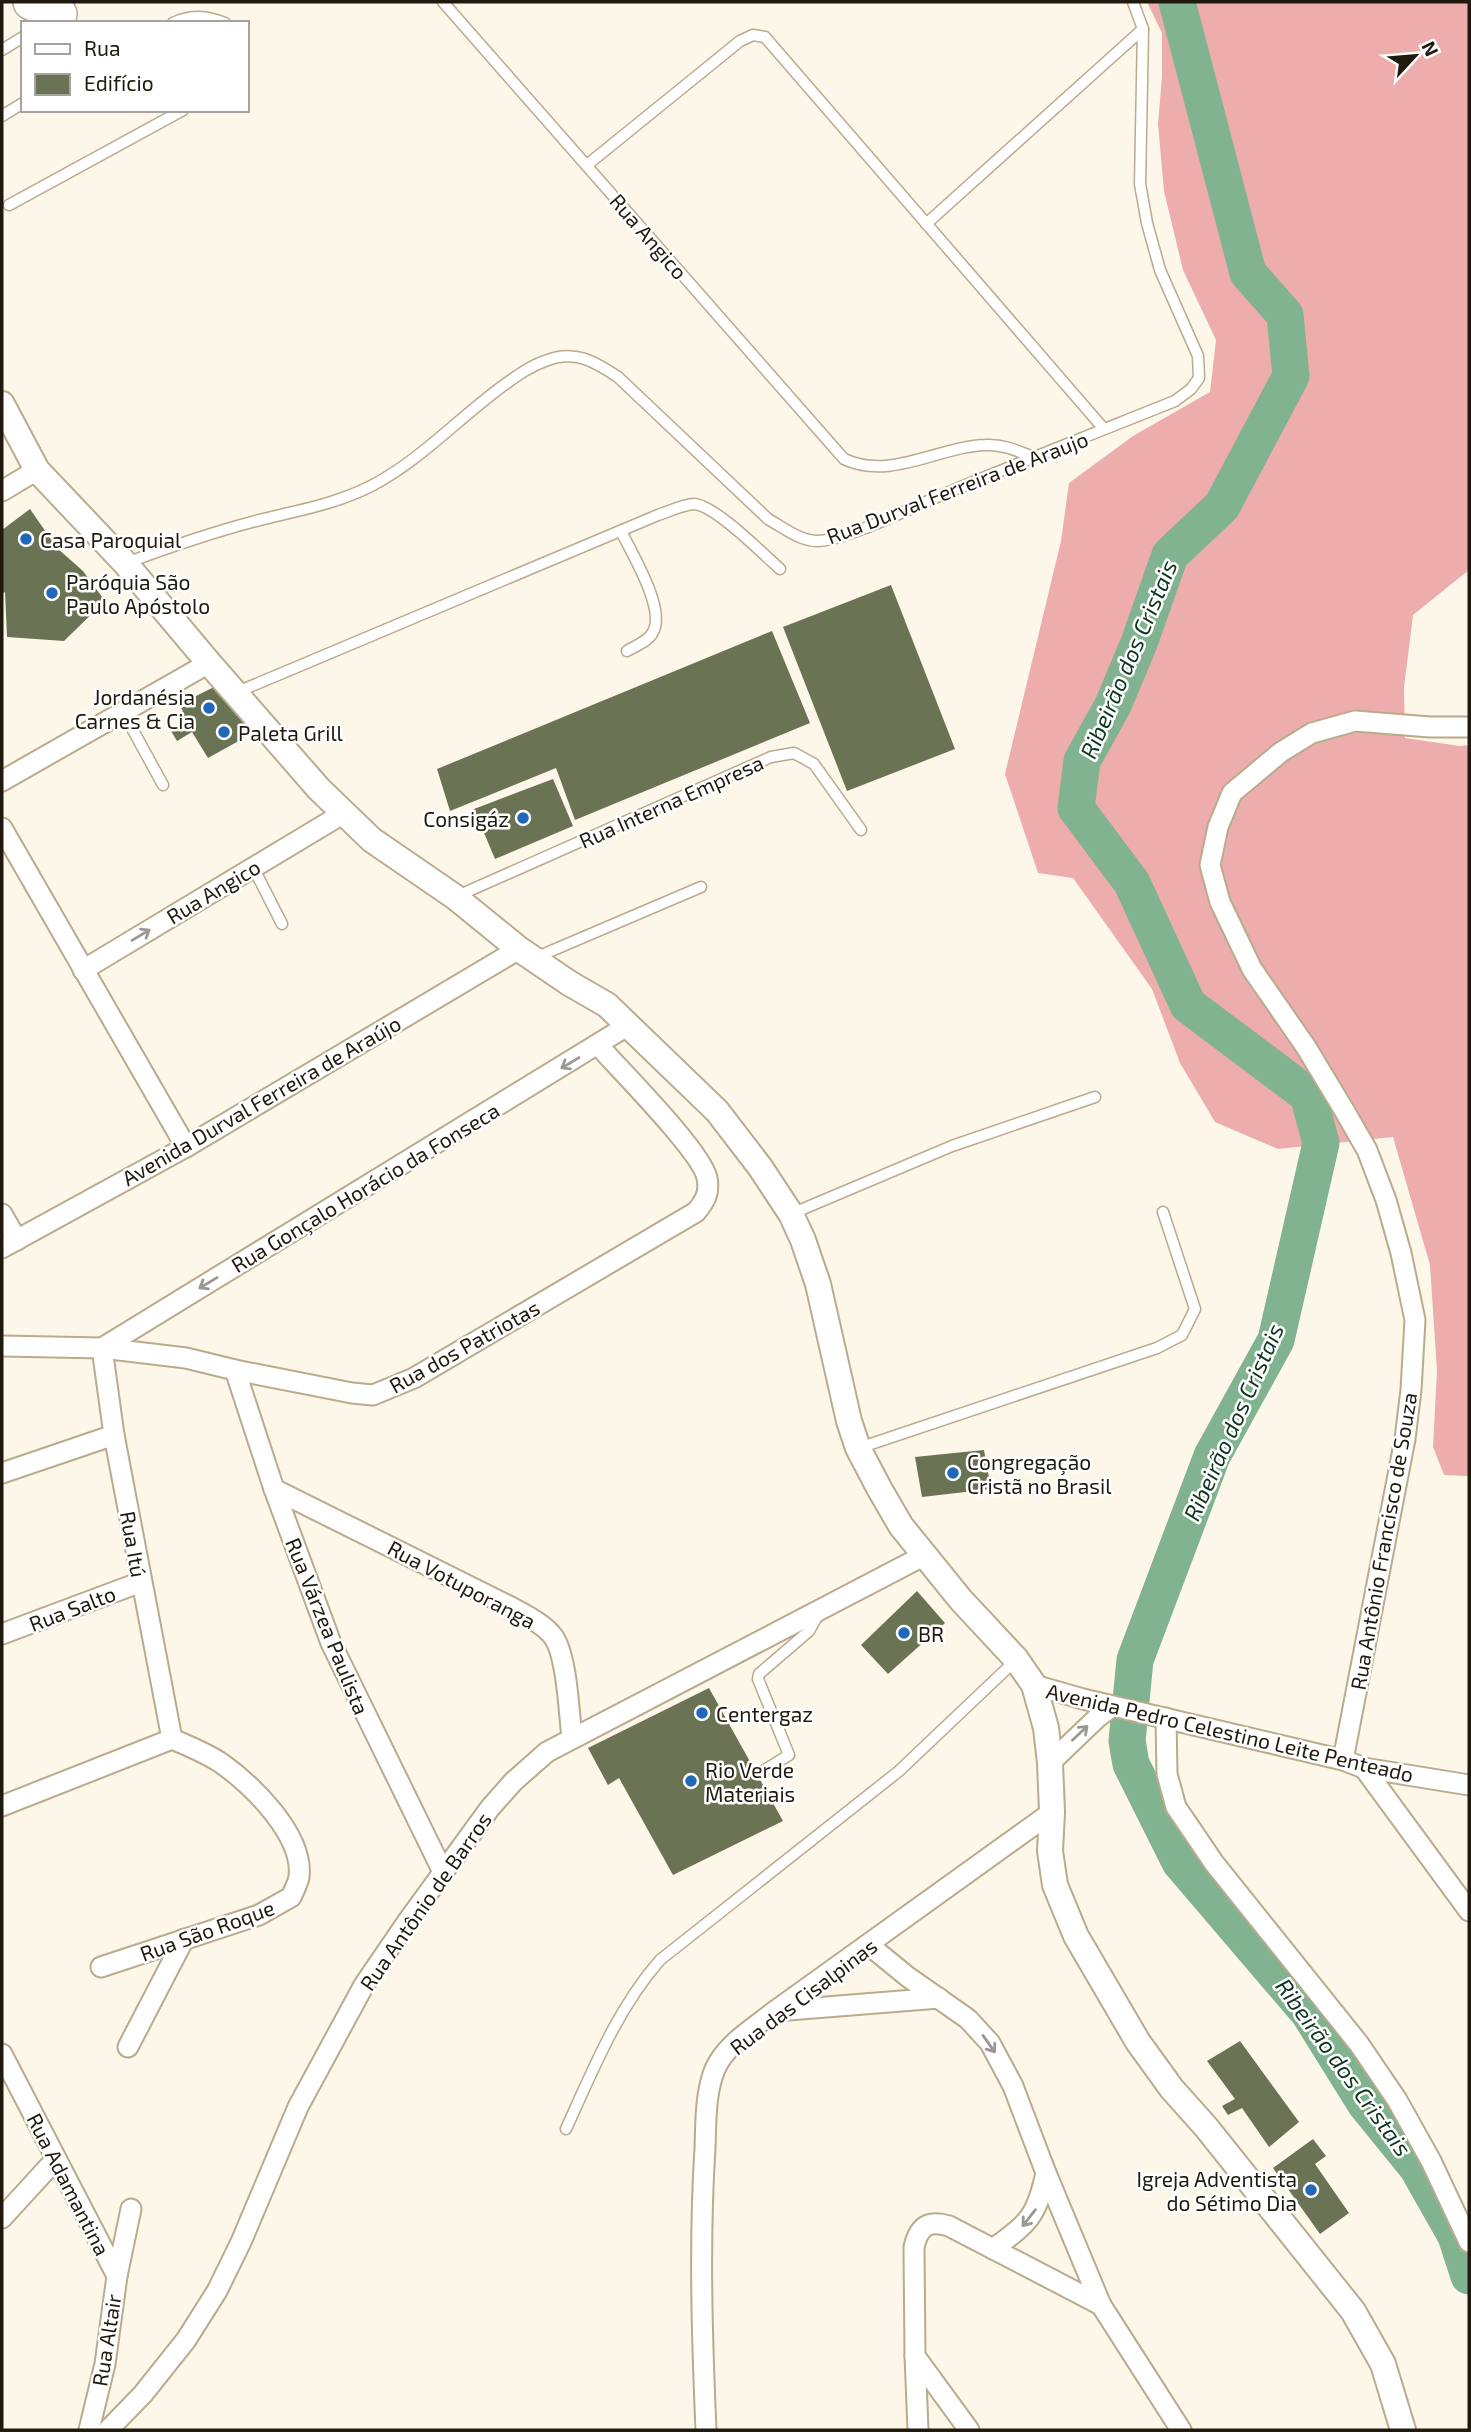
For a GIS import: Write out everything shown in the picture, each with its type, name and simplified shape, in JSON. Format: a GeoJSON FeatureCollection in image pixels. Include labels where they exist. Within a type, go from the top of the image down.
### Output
{"type":"FeatureCollection","features":[{"type":"Feature","properties":{"kind":"street","name":"Avenida Pedro Celestino Leite Penteado"},"geometry":{"type":"LineString","coordinates":[[2,404],[37,470],[125,563],[319,789],[372,840],[455,897],[526,954],[607,1005],[717,1111],[760,1167],[791,1214],[803,1240],[818,1284],[849,1421],[858,1448],[901,1526],[961,1600],[1016,1659],[1034,1685],[1115,1707],[1343,1760],[1364,1768],[1469,1786]]}},
{"type":"Feature","properties":{"kind":"street"},"geometry":{"type":"LineString","coordinates":[[2,491],[37,470]]}},
{"type":"Feature","properties":{"kind":"street"},"geometry":{"type":"LineString","coordinates":[[2,781],[209,663]]}},
{"type":"Feature","properties":{"kind":"street","name":"Rua Antônio Francisco de Souza"},"geometry":{"type":"LineString","coordinates":[[1343,1760],[1405,1439],[1415,1320],[1387,1200],[1367,1150],[1306,1046],[1252,969],[1220,901],[1210,865],[1217,827],[1232,793],[1281,752],[1312,733],[1355,721],[1469,727]]}},
{"type":"Feature","properties":{"kind":"street","name":"Rua Angico"},"geometry":{"type":"LineString","coordinates":[[83,970],[344,813]]}},
{"type":"Feature","properties":{"kind":"street"},"geometry":{"type":"LineString","coordinates":[[2,828],[186,1147]]}},
{"type":"Feature","properties":{"kind":"street","name":"Avenida Durval Ferreira de Araújo"},"geometry":{"type":"LineString","coordinates":[[9,1244],[526,954]]}},
{"type":"Feature","properties":{"kind":"street","name":"Rua Gonçalo Horácio da Fonseca"},"geometry":{"type":"LineString","coordinates":[[102,1348],[627,1026]]}},
{"type":"Feature","properties":{"kind":"street","name":"Rua dos Patriotas"},"geometry":{"type":"LineString","coordinates":[[2,1346],[102,1348],[186,1358],[235,1370],[373,1395],[414,1378],[696,1212],[707,1198],[707,1177],[696,1155],[598,1045]]}},
{"type":"Feature","properties":{"kind":"street"},"geometry":{"type":"LineString","coordinates":[[2,1214],[9,1244]]}},
{"type":"Feature","properties":{"kind":"street","name":"Rua Itú"},"geometry":{"type":"LineString","coordinates":[[102,1348],[114,1435],[172,1739]]}},
{"type":"Feature","properties":{"kind":"street","name":"Rua Várzea Paulista"},"geometry":{"type":"LineString","coordinates":[[235,1370],[274,1489],[331,1643],[443,1872]]}},
{"type":"Feature","properties":{"kind":"street"},"geometry":{"type":"LineString","coordinates":[[2,1473],[114,1435]]}},
{"type":"Feature","properties":{"kind":"street","name":"Rua Votuporanga"},"geometry":{"type":"LineString","coordinates":[[274,1489],[511,1607],[541,1625],[553,1636],[561,1652],[572,1738]]}},
{"type":"Feature","properties":{"kind":"street","name":"Rua Antônio de Barros"},"geometry":{"type":"LineString","coordinates":[[108,2430],[143,2394],[186,2340],[217,2291],[241,2242],[298,2107],[364,1985],[490,1808],[514,1781],[547,1752],[572,1738],[925,1555]]}},
{"type":"Feature","properties":{"kind":"street","name":"Rua Salto"},"geometry":{"type":"LineString","coordinates":[[2,1634],[141,1582]]}},
{"type":"Feature","properties":{"kind":"street"},"geometry":{"type":"LineString","coordinates":[[1034,1685],[1046,1728],[1050,1763],[1050,1851],[1055,1885],[1076,1936],[1138,2042],[1172,2088],[1353,2311],[1383,2364],[1403,2430]]}},
{"type":"Feature","properties":{"kind":"street"},"geometry":{"type":"LineString","coordinates":[[1050,1763],[1115,1707]]}},
{"type":"Feature","properties":{"kind":"street"},"geometry":{"type":"LineString","coordinates":[[1158,1716],[1167,1774],[1176,1807],[1214,1863],[1359,2043],[1431,2161],[1469,2242]]}},
{"type":"Feature","properties":{"kind":"street"},"geometry":{"type":"LineString","coordinates":[[2,1806],[172,1739]]}},
{"type":"Feature","properties":{"kind":"street","name":"Rua São Roque"},"geometry":{"type":"LineString","coordinates":[[101,1967],[259,1915],[291,1897],[299,1877],[297,1856],[284,1828],[264,1801],[221,1763],[172,1739]]}},
{"type":"Feature","properties":{"kind":"street"},"geometry":{"type":"LineString","coordinates":[[1364,1768],[1469,1911]]}},
{"type":"Feature","properties":{"kind":"street","name":"Rua das Cisalpinas"},"geometry":{"type":"LineString","coordinates":[[706,2430],[702,2323],[704,2167],[708,2100],[714,2071],[721,2058],[734,2043],[775,2011],[1052,1812]]}},
{"type":"Feature","properties":{"kind":"street"},"geometry":{"type":"LineString","coordinates":[[128,2047],[184,1939]]}},
{"type":"Feature","properties":{"kind":"street"},"geometry":{"type":"LineString","coordinates":[[870,1945],[908,1978],[968,2018],[990,2043],[1013,2086],[1101,2305],[1181,2430]]}},
{"type":"Feature","properties":{"kind":"street"},"geometry":{"type":"LineString","coordinates":[[775,2011],[939,1998]]}},
{"type":"Feature","properties":{"kind":"street","name":"Rua Adamantina"},"geometry":{"type":"LineString","coordinates":[[2,2054],[117,2276]]}},
{"type":"Feature","properties":{"kind":"street"},"geometry":{"type":"LineString","coordinates":[[2,2218],[56,2159]]}},
{"type":"Feature","properties":{"kind":"street"},"geometry":{"type":"LineString","coordinates":[[993,2249],[1021,2228],[1033,2214],[1039,2204],[1046,2173]]}},
{"type":"Feature","properties":{"kind":"street","name":"Rua Altair"},"geometry":{"type":"LineString","coordinates":[[89,2430],[105,2364],[117,2276],[131,2209]]}},
{"type":"Feature","properties":{"kind":"street"},"geometry":{"type":"LineString","coordinates":[[918,2430],[914,2247],[917,2233],[927,2225],[938,2223],[949,2226],[1101,2305]]}},
{"type":"Feature","properties":{"kind":"street"},"geometry":{"type":"LineString","coordinates":[[915,2355],[969,2430]]}},
{"type":"Feature","properties":{"kind":"lane","name":"Rua Angico"},"geometry":{"type":"LineString","coordinates":[[443,2],[844,459],[859,466],[876,467],[912,462],[986,445],[1011,448],[1033,457]]}},
{"type":"Feature","properties":{"kind":"lane"},"geometry":{"type":"LineString","coordinates":[[926,224],[1143,29],[1133,2]]}},
{"type":"Feature","properties":{"kind":"lane"},"geometry":{"type":"LineString","coordinates":[[177,21],[187,16],[220,21]]}},
{"type":"Feature","properties":{"kind":"lane","name":"Rua Durval Ferreira de Araujo"},"geometry":{"type":"LineString","coordinates":[[125,563],[251,523],[328,504],[371,486],[403,467],[519,375],[545,360],[568,355],[593,360],[618,377],[768,519],[796,536],[816,541],[837,537],[875,523],[1175,401],[1191,389],[1199,377],[1198,356],[1160,270],[1140,184],[1143,29]]}},
{"type":"Feature","properties":{"kind":"lane"},"geometry":{"type":"LineString","coordinates":[[587,165],[740,41],[753,35],[765,37],[1104,429]]}},
{"type":"Feature","properties":{"kind":"lane"},"geometry":{"type":"LineString","coordinates":[[2,50],[21,38]]}},
{"type":"Feature","properties":{"kind":"lane"},"geometry":{"type":"LineString","coordinates":[[2,116],[21,104]]}},
{"type":"Feature","properties":{"kind":"lane"},"geometry":{"type":"LineString","coordinates":[[9,205],[179,112]]}},
{"type":"Feature","properties":{"kind":"lane"},"geometry":{"type":"LineString","coordinates":[[234,693],[658,515],[695,504],[712,511],[731,525],[780,569]]}},
{"type":"Feature","properties":{"kind":"lane"},"geometry":{"type":"LineString","coordinates":[[621,531],[653,601],[657,622],[652,636],[627,651]]}},
{"type":"Feature","properties":{"kind":"lane"},"geometry":{"type":"LineString","coordinates":[[123,712],[163,785]]}},
{"type":"Feature","properties":{"kind":"lane","name":"Rua Interna Empresa"},"geometry":{"type":"LineString","coordinates":[[455,897],[771,757],[794,752],[814,764],[861,830]]}},
{"type":"Feature","properties":{"kind":"lane"},"geometry":{"type":"LineString","coordinates":[[253,867],[282,924]]}},
{"type":"Feature","properties":{"kind":"lane"},"geometry":{"type":"LineString","coordinates":[[526,954],[701,887]]}},
{"type":"Feature","properties":{"kind":"lane"},"geometry":{"type":"LineString","coordinates":[[791,1214],[952,1146],[1095,1097]]}},
{"type":"Feature","properties":{"kind":"lane"},"geometry":{"type":"LineString","coordinates":[[858,1448],[1157,1348],[1182,1335],[1195,1309],[1163,1212]]}},
{"type":"Feature","properties":{"kind":"lane"},"geometry":{"type":"LineString","coordinates":[[763,1771],[789,1755],[758,1679],[759,1674],[809,1631],[821,1608]]}},
{"type":"Feature","properties":{"kind":"lane"},"geometry":{"type":"LineString","coordinates":[[566,2129],[605,2041],[643,1980],[660,1960],[899,1771],[1016,1659]]}},
{"type":"Feature","properties":{"kind":"shaded area"},"geometry":{"type":"Polygon","coordinates":[[[1147,2],[1469,2],[1469,570],[1413,615],[1404,687],[1405,738],[1469,745],[1469,1476],[1444,1475],[1433,1447],[1437,1371],[1430,1265],[1393,1137],[1278,1149],[1215,1122],[1180,1063],[1152,989],[1073,878],[1038,873],[1005,774],[1061,541],[1069,483],[1133,436],[1210,392],[1216,340],[1183,270],[1164,191],[1158,124],[1162,33],[1147,2]]]}},
{"type":"Feature","properties":{"kind":"building","name":"Paróquia São Paulo Apóstolo"},"geometry":{"type":"Polygon","coordinates":[[[30,509],[57,548],[83,571],[105,601],[64,641],[7,637],[5,592],[2,594],[2,530],[30,509]]]}},
{"type":"Feature","properties":{"kind":"building"},"geometry":{"type":"Polygon","coordinates":[[[891,585],[955,749],[847,791],[783,627],[891,585]]]}},
{"type":"Feature","properties":{"kind":"building"},"geometry":{"type":"Polygon","coordinates":[[[772,631],[810,723],[575,820],[556,768],[450,811],[437,769],[772,631]]]}},
{"type":"Feature","properties":{"kind":"building"},"geometry":{"type":"Polygon","coordinates":[[[218,685],[253,733],[208,758],[192,732],[177,741],[171,731],[183,724],[177,715],[183,711],[181,708],[190,702],[188,700],[218,685]]]}},
{"type":"Feature","properties":{"kind":"building","name":"Consigáz"},"geometry":{"type":"Polygon","coordinates":[[[553,779],[573,826],[495,859],[474,809],[553,779]]]}},
{"type":"Feature","properties":{"kind":"building","name":"Congregação Cristã no Brasil"},"geometry":{"type":"Polygon","coordinates":[[[984,1450],[991,1489],[922,1497],[915,1457],[984,1450]]]}},
{"type":"Feature","properties":{"kind":"building","name":"BR"},"geometry":{"type":"Polygon","coordinates":[[[917,1591],[945,1623],[888,1674],[861,1645],[917,1591]]]}},
{"type":"Feature","properties":{"kind":"building","name":"Rio Verde Materiais"},"geometry":{"type":"Polygon","coordinates":[[[709,1688],[783,1821],[673,1875],[619,1778],[608,1785],[588,1748],[709,1688]]]}},
{"type":"Feature","properties":{"kind":"building"},"geometry":{"type":"Polygon","coordinates":[[[1240,2041],[1299,2122],[1269,2147],[1242,2108],[1228,2115],[1222,2106],[1235,2099],[1207,2061],[1240,2041]]]}},
{"type":"Feature","properties":{"kind":"building","name":"Igreja Adventista do Sétimo Dia"},"geometry":{"type":"Polygon","coordinates":[[[1313,2139],[1326,2156],[1315,2164],[1349,2213],[1320,2234],[1273,2168],[1313,2139]]]}},
{"type":"Feature","properties":{"kind":"waterway","name":"Ribeirão dos Cristais"},"geometry":{"type":"LineString","coordinates":[[1177,2],[1248,273],[1285,315],[1291,376],[1222,506],[1170,555],[1139,643],[1113,705],[1082,761],[1076,808],[1132,883],[1188,1005],[1308,1095],[1321,1143],[1276,1340],[1212,1456],[1135,1660],[1127,1741],[1131,1764],[1180,1862],[1309,2013],[1365,2103],[1417,2167],[1456,2236],[1469,2276]]}},
{"type":"Feature","properties":{"kind":"place","name":"Casa Paroquial"},"geometry":{"type":"Point","coordinates":[26,539]}},
{"type":"Feature","properties":{"kind":"place","name":"Paróquia São Paulo Apóstolo"},"geometry":{"type":"Point","coordinates":[52,593]}},
{"type":"Feature","properties":{"kind":"place","name":"Jordanésia Carnes & Cia"},"geometry":{"type":"Point","coordinates":[209,708]}},
{"type":"Feature","properties":{"kind":"place","name":"Paleta Grill"},"geometry":{"type":"Point","coordinates":[224,732]}},
{"type":"Feature","properties":{"kind":"place","name":"Consigáz"},"geometry":{"type":"Point","coordinates":[523,818]}},
{"type":"Feature","properties":{"kind":"place","name":"Congregação Cristã no Brasil"},"geometry":{"type":"Point","coordinates":[953,1473]}},
{"type":"Feature","properties":{"kind":"place","name":"BR"},"geometry":{"type":"Point","coordinates":[904,1633]}},
{"type":"Feature","properties":{"kind":"place","name":"Centergaz"},"geometry":{"type":"Point","coordinates":[702,1713]}},
{"type":"Feature","properties":{"kind":"place","name":"Rio Verde Materiais"},"geometry":{"type":"Point","coordinates":[691,1781]}},
{"type":"Feature","properties":{"kind":"place","name":"Igreja Adventista do Sétimo Dia"},"geometry":{"type":"Point","coordinates":[1311,2190]}}]}
